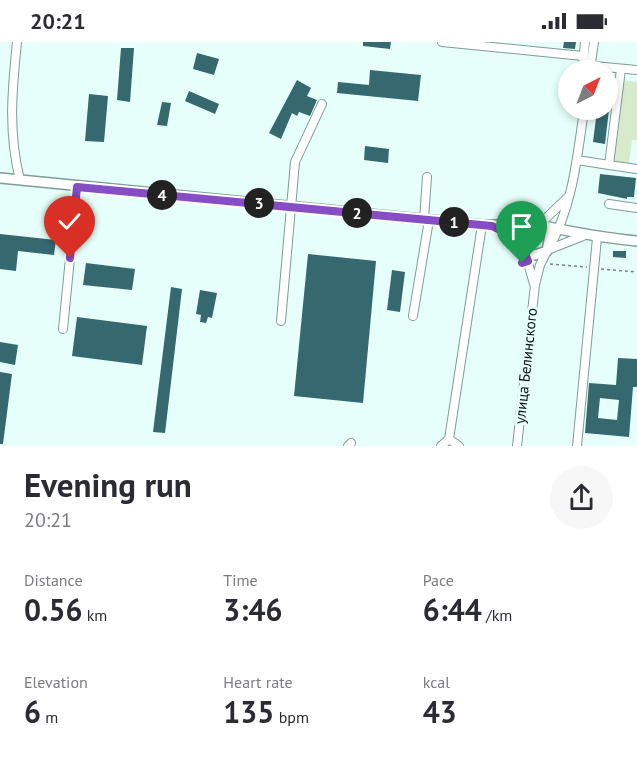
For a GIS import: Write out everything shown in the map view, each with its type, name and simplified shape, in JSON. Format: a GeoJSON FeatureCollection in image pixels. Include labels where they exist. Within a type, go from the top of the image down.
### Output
{"type":"FeatureCollection","features":[{"type":"Feature","properties":{"kind":"main road"},"geometry":{"type":"LineString","coordinates":[[0,178],[492,226],[538,225],[584,236],[637,241]]}},
{"type":"Feature","properties":{"kind":"main road"},"geometry":{"type":"LineString","coordinates":[[538,225],[550,235],[548,250],[536,255],[522,246],[526,230],[538,225]]}},
{"type":"Feature","properties":{"kind":"street"},"geometry":{"type":"LineString","coordinates":[[17,42],[12,93],[12,147],[20,180]]}},
{"type":"Feature","properties":{"kind":"street"},"geometry":{"type":"LineString","coordinates":[[442,42],[584,57]]}},
{"type":"Feature","properties":{"kind":"street"},"geometry":{"type":"LineString","coordinates":[[584,60],[585,42]]}},
{"type":"Feature","properties":{"kind":"street"},"geometry":{"type":"LineString","coordinates":[[591,60],[594,42]]}},
{"type":"Feature","properties":{"kind":"street"},"geometry":{"type":"LineString","coordinates":[[618,69],[637,70]]}},
{"type":"Feature","properties":{"kind":"street"},"geometry":{"type":"LineString","coordinates":[[609,165],[621,69]]}},
{"type":"Feature","properties":{"kind":"street"},"geometry":{"type":"LineString","coordinates":[[281,321],[293,206],[295,162],[322,104]]}},
{"type":"Feature","properties":{"kind":"street"},"geometry":{"type":"LineString","coordinates":[[534,285],[540,263],[560,230],[572,193],[583,120]]}},
{"type":"Feature","properties":{"kind":"street"},"geometry":{"type":"LineString","coordinates":[[577,160],[637,169]]}},
{"type":"Feature","properties":{"kind":"street"},"geometry":{"type":"LineString","coordinates":[[413,316],[427,220],[427,177]]}},
{"type":"Feature","properties":{"kind":"street"},"geometry":{"type":"LineString","coordinates":[[63,329],[77,187]]}},
{"type":"Feature","properties":{"kind":"street"},"geometry":{"type":"LineString","coordinates":[[538,225],[572,193]]}},
{"type":"Feature","properties":{"kind":"street"},"geometry":{"type":"LineString","coordinates":[[609,204],[637,208]]}},
{"type":"Feature","properties":{"kind":"street"},"geometry":{"type":"LineString","coordinates":[[441,446],[449,439],[482,225]]}},
{"type":"Feature","properties":{"kind":"street"},"geometry":{"type":"LineString","coordinates":[[492,226],[522,246],[534,285]]}},
{"type":"Feature","properties":{"kind":"street"},"geometry":{"type":"LineString","coordinates":[[548,250],[584,236]]}},
{"type":"Feature","properties":{"kind":"street"},"geometry":{"type":"LineString","coordinates":[[576,446],[597,238]]}},
{"type":"Feature","properties":{"kind":"street","name":"улица Белинского"},"geometry":{"type":"LineString","coordinates":[[517,446],[534,285]]}},
{"type":"Feature","properties":{"kind":"street"},"geometry":{"type":"LineString","coordinates":[[449,439],[459,446]]}},
{"type":"Feature","properties":{"kind":"path"},"geometry":{"type":"LineString","coordinates":[[540,263],[637,272]]}},
{"type":"Feature","properties":{"kind":"green space"},"geometry":{"type":"Polygon","coordinates":[[[622,80],[637,82],[637,140],[632,140],[629,164],[612,161],[622,80]]]}},
{"type":"Feature","properties":{"kind":"building"},"geometry":{"type":"Polygon","coordinates":[[[363,42],[391,42],[390,49],[363,46],[363,42]]]}},
{"type":"Feature","properties":{"kind":"building"},"geometry":{"type":"Polygon","coordinates":[[[564,42],[576,42],[575,49],[563,48],[564,42]]]}},
{"type":"Feature","properties":{"kind":"building"},"geometry":{"type":"Polygon","coordinates":[[[121,48],[134,48],[130,102],[117,100],[121,48]]]}},
{"type":"Feature","properties":{"kind":"building"},"geometry":{"type":"Polygon","coordinates":[[[197,53],[219,59],[214,75],[193,69],[197,53]]]}},
{"type":"Feature","properties":{"kind":"building"},"geometry":{"type":"Polygon","coordinates":[[[370,70],[421,75],[418,101],[337,93],[338,82],[369,85],[370,70]]]}},
{"type":"Feature","properties":{"kind":"building"},"geometry":{"type":"Polygon","coordinates":[[[297,80],[311,88],[307,96],[317,100],[310,116],[299,112],[297,116],[292,113],[281,139],[269,133],[297,80]]]}},
{"type":"Feature","properties":{"kind":"building"},"geometry":{"type":"Polygon","coordinates":[[[189,91],[219,104],[215,114],[185,101],[189,91]]]}},
{"type":"Feature","properties":{"kind":"building"},"geometry":{"type":"Polygon","coordinates":[[[89,94],[108,96],[104,142],[85,141],[89,94]]]}},
{"type":"Feature","properties":{"kind":"building"},"geometry":{"type":"Polygon","coordinates":[[[162,102],[171,103],[167,126],[157,125],[162,102]]]}},
{"type":"Feature","properties":{"kind":"building"},"geometry":{"type":"Polygon","coordinates":[[[596,120],[608,120],[605,144],[593,142],[596,120]]]}},
{"type":"Feature","properties":{"kind":"building"},"geometry":{"type":"Polygon","coordinates":[[[365,146],[389,149],[388,163],[364,160],[365,146]]]}},
{"type":"Feature","properties":{"kind":"building"},"geometry":{"type":"Polygon","coordinates":[[[600,174],[636,178],[634,197],[627,197],[627,199],[598,193],[600,174]]]}},
{"type":"Feature","properties":{"kind":"building"},"geometry":{"type":"Polygon","coordinates":[[[0,234],[56,240],[54,255],[18,251],[16,271],[0,269],[0,234]]]}},
{"type":"Feature","properties":{"kind":"building"},"geometry":{"type":"Polygon","coordinates":[[[613,251],[626,251],[626,258],[613,257],[613,251]]]}},
{"type":"Feature","properties":{"kind":"building"},"geometry":{"type":"Polygon","coordinates":[[[308,254],[376,261],[363,403],[294,396],[308,254]]]}},
{"type":"Feature","properties":{"kind":"building"},"geometry":{"type":"Polygon","coordinates":[[[86,263],[135,269],[132,290],[83,285],[86,263]]]}},
{"type":"Feature","properties":{"kind":"building"},"geometry":{"type":"Polygon","coordinates":[[[392,270],[405,272],[400,312],[387,310],[392,270]]]}},
{"type":"Feature","properties":{"kind":"building"},"geometry":{"type":"Polygon","coordinates":[[[171,287],[182,289],[165,433],[153,432],[171,287]]]}},
{"type":"Feature","properties":{"kind":"building"},"geometry":{"type":"Polygon","coordinates":[[[200,290],[217,293],[212,318],[208,317],[206,323],[200,322],[201,315],[196,314],[200,290]]]}},
{"type":"Feature","properties":{"kind":"building"},"geometry":{"type":"Polygon","coordinates":[[[77,317],[147,326],[142,365],[72,356],[77,317]]]}},
{"type":"Feature","properties":{"kind":"building"},"geometry":{"type":"Polygon","coordinates":[[[0,342],[18,345],[15,365],[0,362],[0,342]]]}},
{"type":"Feature","properties":{"kind":"building"},"geometry":{"type":"Polygon","coordinates":[[[618,358],[637,359],[637,387],[633,387],[629,437],[585,433],[589,383],[616,385],[618,358]],[[600,398],[598,418],[617,420],[619,400],[600,398]]]}},
{"type":"Feature","properties":{"kind":"building"},"geometry":{"type":"Polygon","coordinates":[[[0,372],[12,374],[3,444],[0,444],[0,372]]]}},
{"type":"Feature","properties":{"kind":"route"},"geometry":{"type":"LineString","coordinates":[[70,258],[77,187],[492,226],[514,237],[521,244],[528,261],[522,263]]}}]}
